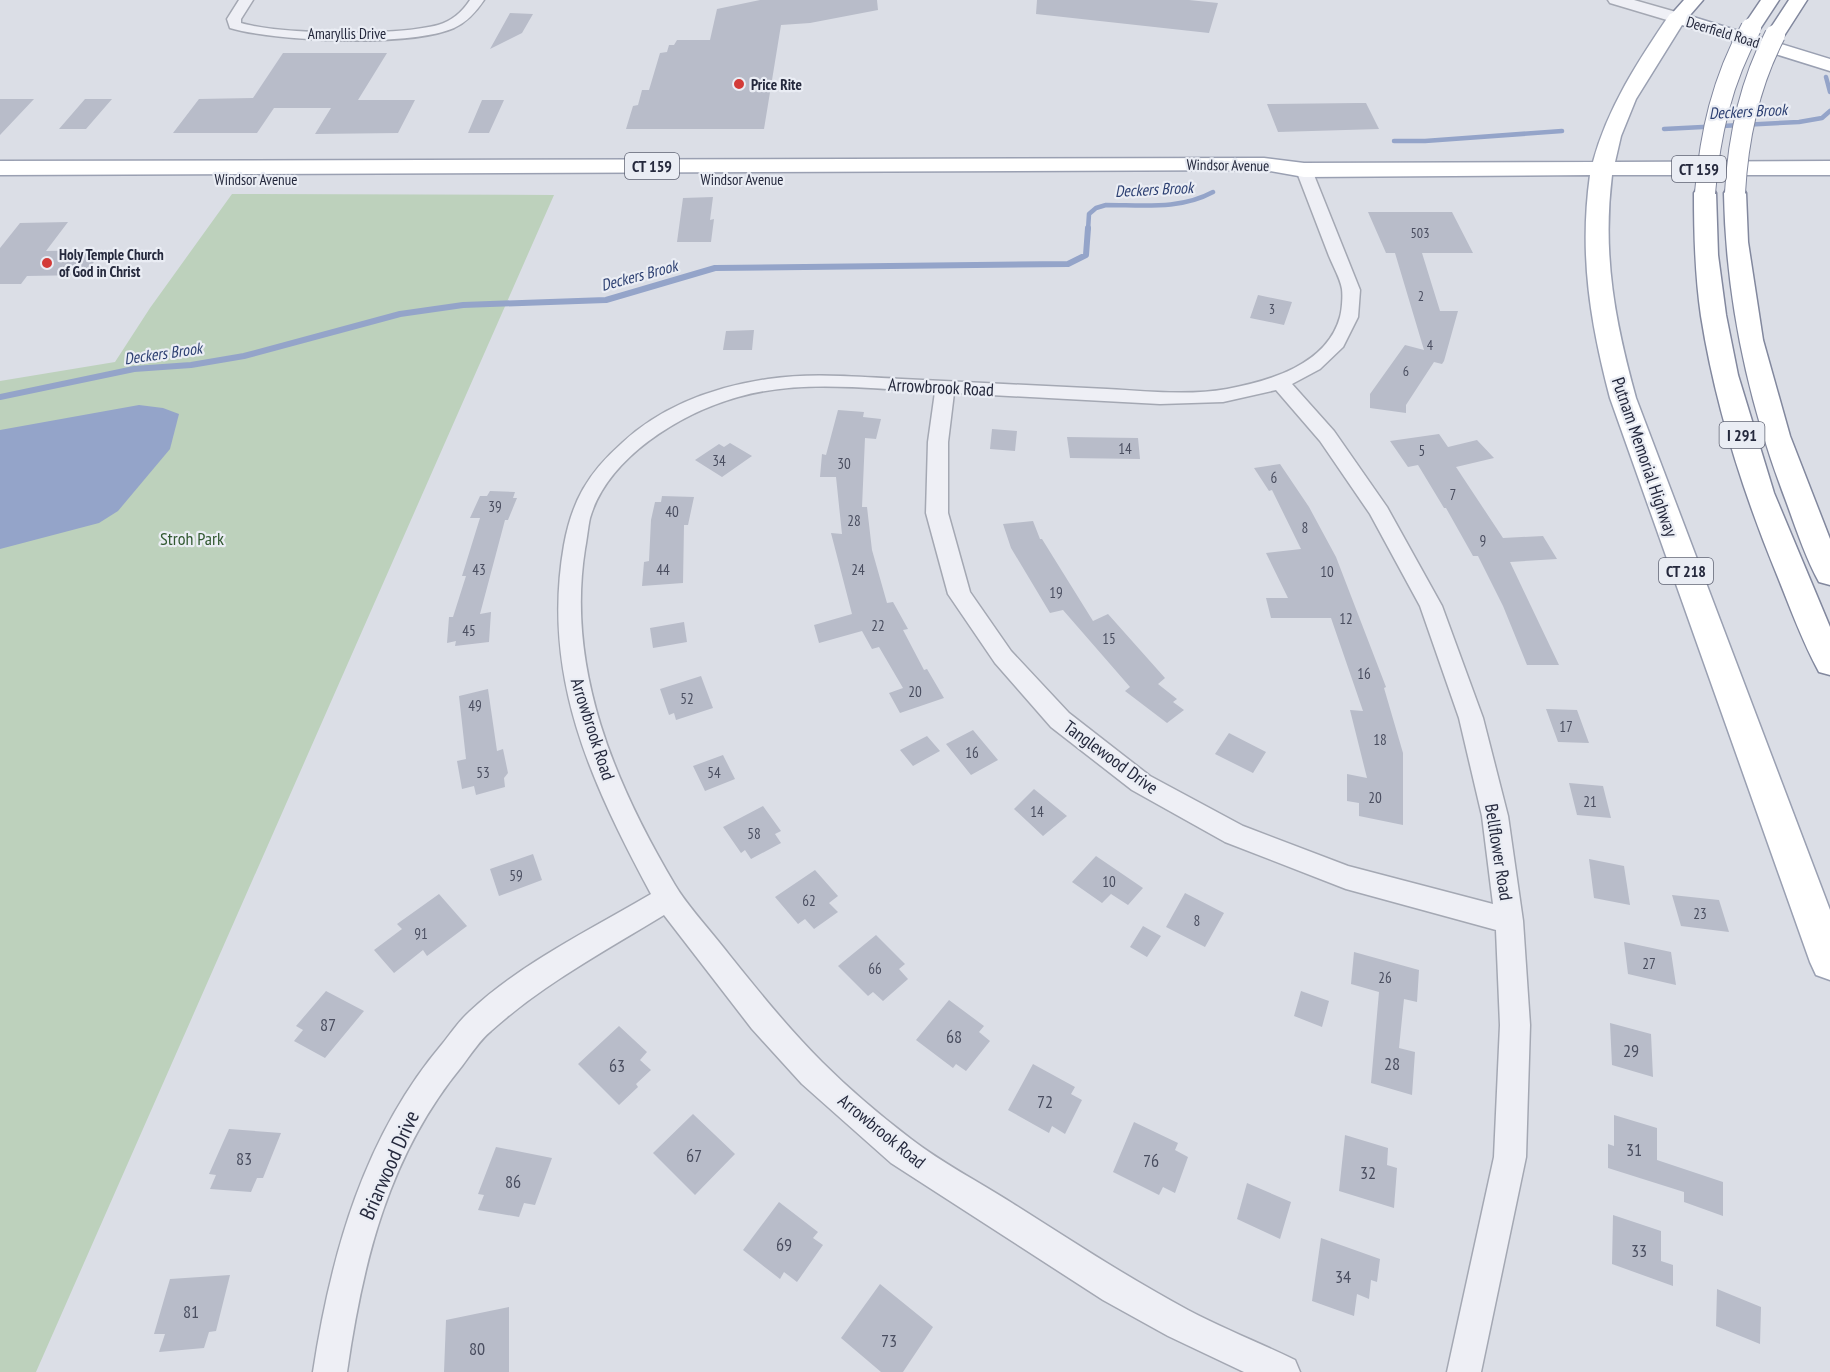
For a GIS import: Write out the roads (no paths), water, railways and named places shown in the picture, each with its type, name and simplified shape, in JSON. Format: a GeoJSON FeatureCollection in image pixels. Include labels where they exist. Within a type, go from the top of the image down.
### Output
{"type":"FeatureCollection","features":[{"type":"Feature","properties":{"kind":"main road","name":"Putnam Memorial Highway"},"geometry":{"type":"LineString","coordinates":[[1694,0],[1677,18],[1626,98],[1601,169],[1595,208],[1597,271],[1602,314],[1615,369],[1640,446],[1830,962]]}},
{"type":"Feature","properties":{"kind":"main road","name":"I 291"},"geometry":{"type":"LineString","coordinates":[[1770,0],[1751,28],[1732,63],[1720,99],[1710,142],[1705,193],[1705,249],[1718,341],[1732,401],[1778,540],[1830,663]]}},
{"type":"Feature","properties":{"kind":"main road","name":"I 291"},"geometry":{"type":"LineString","coordinates":[[1798,0],[1775,35],[1761,65],[1747,106],[1738,151],[1735,193],[1739,273],[1756,363],[1782,449],[1830,574]]}},
{"type":"Feature","properties":{"kind":"main road","name":"Deerfield Road"},"geometry":{"type":"LineString","coordinates":[[1677,18],[1830,65]]}},
{"type":"Feature","properties":{"kind":"main road","name":"Windsor Avenue"},"geometry":{"type":"LineString","coordinates":[[0,168],[165,174]]}},
{"type":"Feature","properties":{"kind":"main road","name":"Windsor Avenue"},"geometry":{"type":"LineString","coordinates":[[0,180],[165,174],[1161,170],[1264,176],[1304,170],[1830,168]]}},
{"type":"Feature","properties":{"kind":"street","name":"Amaryllis Drive"},"geometry":{"type":"LineString","coordinates":[[246,0],[234,19],[235,25],[255,32],[284,34],[396,33],[439,29],[460,20],[477,0]]}},
{"type":"Feature","properties":{"kind":"street","name":"Deerfield Road"},"geometry":{"type":"LineString","coordinates":[[1616,0],[1677,18]]}},
{"type":"Feature","properties":{"kind":"street","name":"Arrowbrook Road"},"geometry":{"type":"LineString","coordinates":[[1283,1372],[1180,1324],[1115,1288],[902,1152],[813,1074],[762,1019],[668,898],[622,816],[590,731],[572,662],[568,621],[570,575],[580,516],[596,484],[621,455],[647,431],[686,408],[733,392],[770,384],[828,381],[1160,398],[1223,396],[1280,383],[1313,364],[1336,343],[1349,317],[1351,290],[1304,170]]}},
{"type":"Feature","properties":{"kind":"street","name":"Bellflower Road"},"geometry":{"type":"LineString","coordinates":[[1280,383],[1327,436],[1379,512],[1431,606],[1471,718],[1495,816],[1509,921],[1515,1025],[1510,1157],[1464,1372]]}},
{"type":"Feature","properties":{"kind":"street","name":"Tanglewood Drive"},"geometry":{"type":"LineString","coordinates":[[945,387],[938,442],[937,513],[959,594],[1003,657],[1060,720],[1141,783],[1234,834],[1346,877],[1509,921]]}},
{"type":"Feature","properties":{"kind":"street","name":"Briarwood Drive"},"geometry":{"type":"LineString","coordinates":[[330,1372],[340,1304],[369,1202],[400,1130],[435,1075],[479,1022],[534,980],[668,898]]}},
{"type":"Feature","properties":{"kind":"water"},"geometry":{"type":"Polygon","coordinates":[[[139,405],[163,408],[179,414],[170,449],[118,511],[99,523],[0,549],[0,430],[139,405]]]}},
{"type":"Feature","properties":{"kind":"waterway","name":"Deckers Brook"},"geometry":{"type":"LineString","coordinates":[[1826,77],[1830,92]]}},
{"type":"Feature","properties":{"kind":"waterway","name":"Deckers Brook"},"geometry":{"type":"LineString","coordinates":[[1664,129],[1799,122],[1822,118],[1830,111]]}},
{"type":"Feature","properties":{"kind":"waterway","name":"Deckers Brook"},"geometry":{"type":"LineString","coordinates":[[1394,141],[1425,141],[1562,131]]}},
{"type":"Feature","properties":{"kind":"waterway","name":"Deckers Brook"},"geometry":{"type":"LineString","coordinates":[[1088,230],[1089,214],[1096,208],[1106,205],[1174,204],[1188,202],[1213,192]]}},
{"type":"Feature","properties":{"kind":"waterway","name":"Deckers Brook"},"geometry":{"type":"LineString","coordinates":[[0,397],[134,369],[191,365],[244,356],[400,314],[463,305],[606,300],[715,268],[1068,264],[1086,255],[1088,228]]}},
{"type":"Feature","properties":{"kind":"place","name":"Price Rite"},"geometry":{"type":"Point","coordinates":[739,84]}},
{"type":"Feature","properties":{"kind":"place","name":"Holy Temple Church of God in Christ"},"geometry":{"type":"Point","coordinates":[47,263]}},
{"type":"Feature","properties":{"kind":"park label","name":"Stroh Park"},"geometry":{"type":"Point","coordinates":[192,538]}}]}
